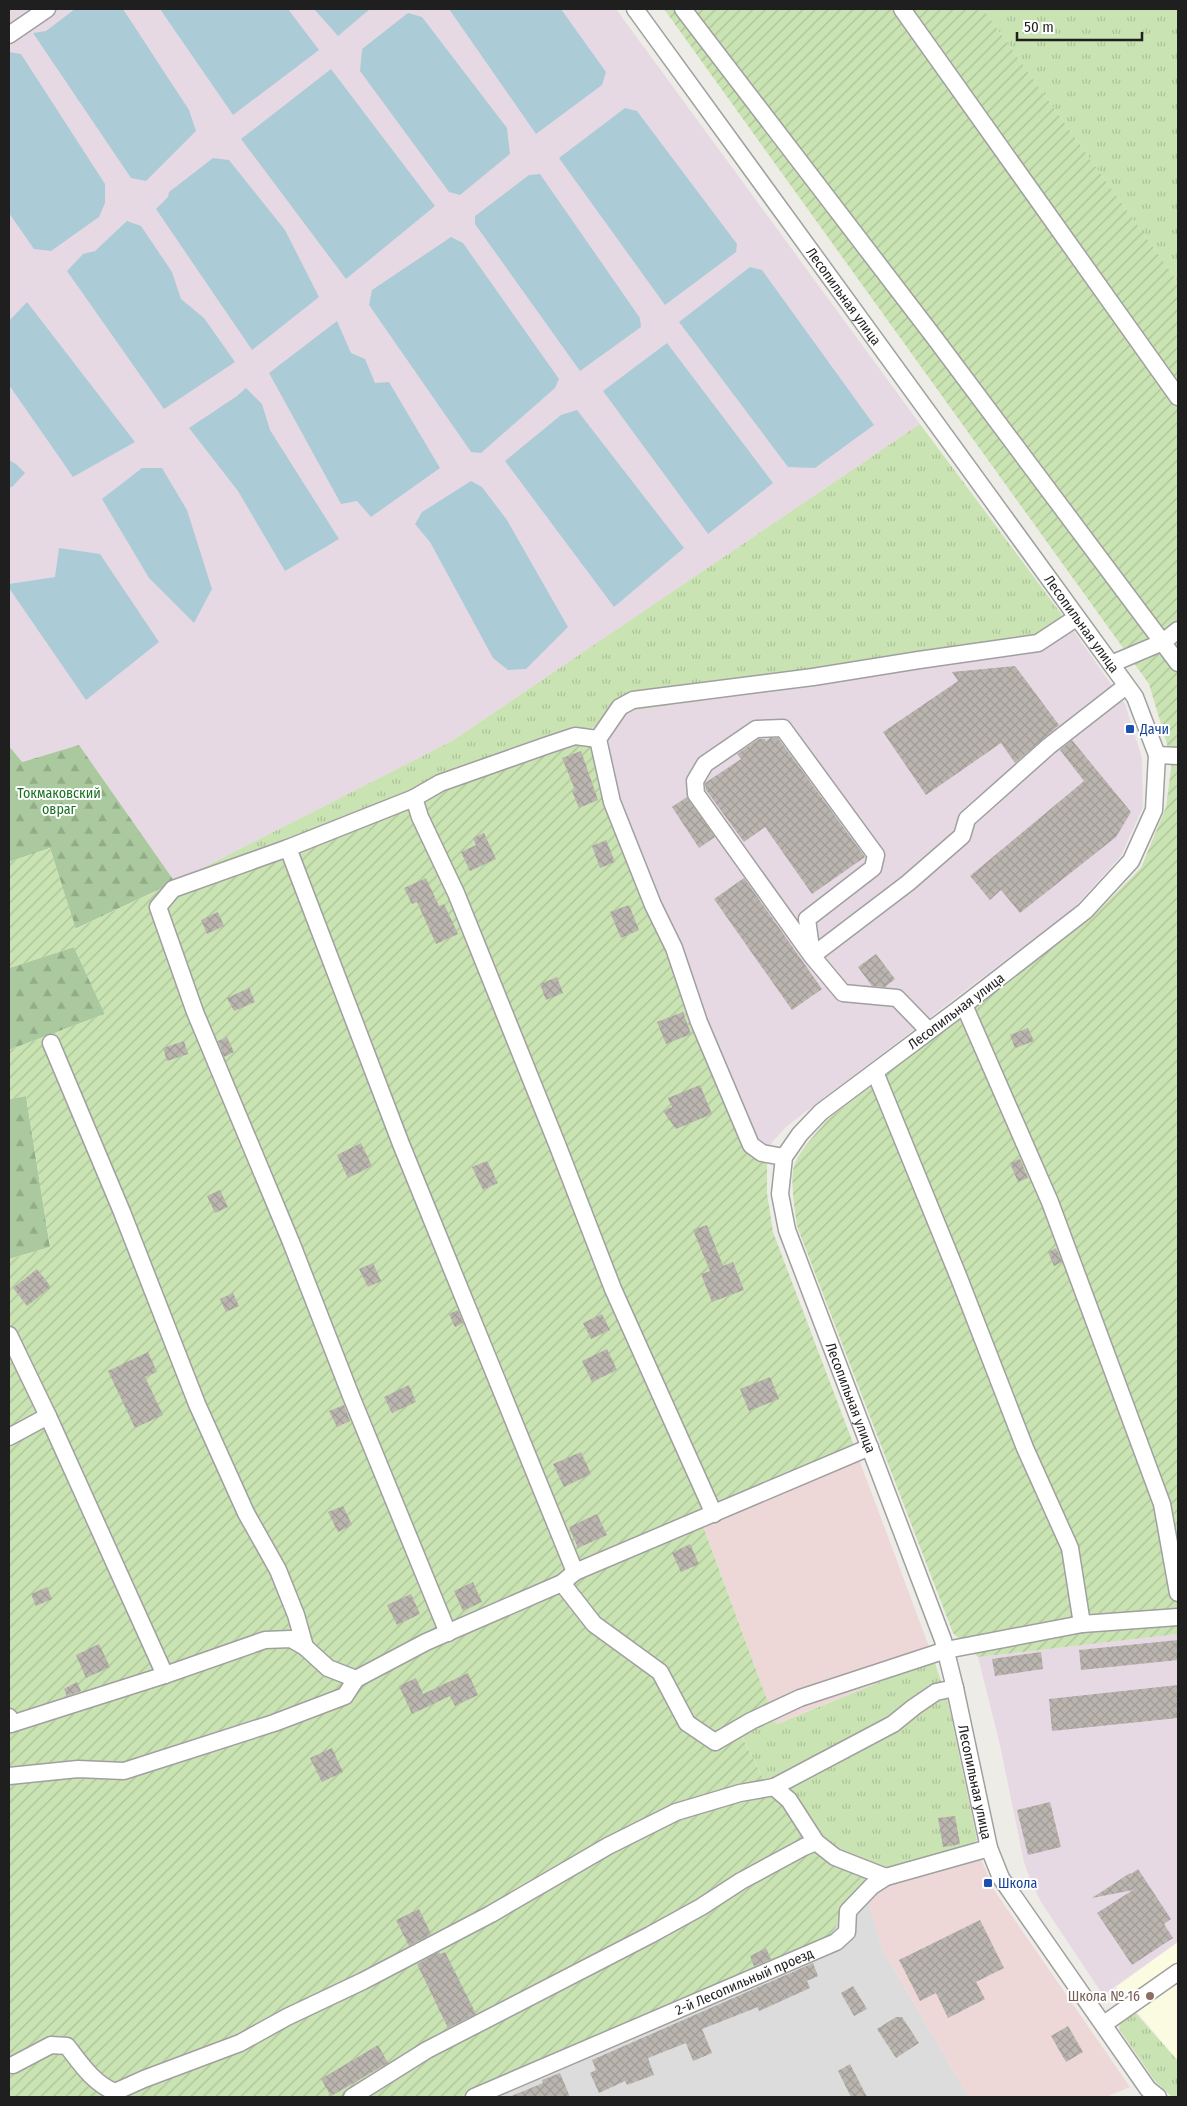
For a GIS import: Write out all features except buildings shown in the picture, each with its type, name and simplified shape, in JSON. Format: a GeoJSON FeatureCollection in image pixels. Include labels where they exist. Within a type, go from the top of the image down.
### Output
{"type":"FeatureCollection","features":[{"type":"Feature","properties":{"kind":"street"},"geometry":{"type":"LineString","coordinates":[[9,36],[47,9]]}},
{"type":"Feature","properties":{"kind":"street","name":"Лесопильная улица"},"geometry":{"type":"LineString","coordinates":[[635,9],[1111,664],[1138,706],[1158,755],[1154,810],[1132,861],[1085,911],[929,1032],[821,1112],[800,1134],[784,1157],[780,1194],[787,1230],[946,1650],[956,1688],[989,1848],[1001,1878],[1104,2024],[1147,2094]]}},
{"type":"Feature","properties":{"kind":"street"},"geometry":{"type":"LineString","coordinates":[[683,9],[934,337],[1178,663]]}},
{"type":"Feature","properties":{"kind":"street"},"geometry":{"type":"LineString","coordinates":[[902,9],[1178,397]]}},
{"type":"Feature","properties":{"kind":"street"},"geometry":{"type":"LineString","coordinates":[[784,1157],[762,1153],[751,1145],[699,1022],[674,948],[654,905],[612,802],[598,739],[620,707],[633,700],[813,677],[1038,643],[1076,618]]}},
{"type":"Feature","properties":{"kind":"street"},"geometry":{"type":"LineString","coordinates":[[1111,664],[1163,642],[1178,630]]}},
{"type":"Feature","properties":{"kind":"street"},"geometry":{"type":"LineString","coordinates":[[812,956],[908,883],[962,836],[967,819],[1049,746],[1126,686]]}},
{"type":"Feature","properties":{"kind":"street"},"geometry":{"type":"LineString","coordinates":[[812,956],[807,919],[872,868],[876,855],[783,728],[760,728],[705,764],[695,782],[696,794],[812,956],[843,994],[897,998],[929,1032]]}},
{"type":"Feature","properties":{"kind":"street"},"geometry":{"type":"LineString","coordinates":[[448,1633],[351,1396],[291,1242],[195,1012],[158,907],[173,889],[288,848],[414,798],[440,783],[575,736],[598,739]]}},
{"type":"Feature","properties":{"kind":"street"},"geometry":{"type":"LineString","coordinates":[[1158,755],[1178,756]]}},
{"type":"Feature","properties":{"kind":"street"},"geometry":{"type":"LineString","coordinates":[[414,798],[420,817],[463,911],[613,1289],[714,1514]]}},
{"type":"Feature","properties":{"kind":"street"},"geometry":{"type":"LineString","coordinates":[[288,848],[401,1144],[576,1572]]}},
{"type":"Feature","properties":{"kind":"street"},"geometry":{"type":"LineString","coordinates":[[964,1005],[1050,1202],[1162,1504],[1178,1593]]}},
{"type":"Feature","properties":{"kind":"street"},"geometry":{"type":"LineString","coordinates":[[51,1043],[122,1212],[197,1404],[246,1513],[278,1570],[296,1615],[305,1648]]}},
{"type":"Feature","properties":{"kind":"street"},"geometry":{"type":"LineString","coordinates":[[875,1072],[960,1278],[1024,1448],[1070,1548],[1082,1624]]}},
{"type":"Feature","properties":{"kind":"street"},"geometry":{"type":"LineString","coordinates":[[9,1335],[48,1416],[165,1675]]}},
{"type":"Feature","properties":{"kind":"street"},"geometry":{"type":"LineString","coordinates":[[9,1436],[48,1416]]}},
{"type":"Feature","properties":{"kind":"street"},"geometry":{"type":"LineString","coordinates":[[10,1776],[78,1769],[124,1771],[274,1723],[344,1696],[356,1678],[426,1642],[562,1583],[576,1572],[870,1447]]}},
{"type":"Feature","properties":{"kind":"street"},"geometry":{"type":"LineString","coordinates":[[562,1583],[594,1624],[660,1672],[687,1723],[715,1742],[750,1722],[800,1698],[946,1650],[1082,1624],[1178,1617]]}},
{"type":"Feature","properties":{"kind":"street"},"geometry":{"type":"LineString","coordinates":[[9,1716],[11,1724],[165,1675],[265,1640],[291,1639],[305,1648],[328,1668],[356,1678]]}},
{"type":"Feature","properties":{"kind":"street"},"geometry":{"type":"LineString","coordinates":[[13,2065],[52,2045],[67,2046],[102,2087],[114,2092],[240,2043],[287,2017],[363,1981],[491,1914],[608,1846],[676,1812],[740,1793],[774,1786],[893,1724],[936,1692],[956,1688]]}},
{"type":"Feature","properties":{"kind":"street"},"geometry":{"type":"LineString","coordinates":[[774,1786],[789,1800],[816,1842],[835,1857],[886,1877]]}},
{"type":"Feature","properties":{"kind":"street"},"geometry":{"type":"LineString","coordinates":[[352,2097],[427,2050],[650,1936],[749,1877],[816,1842]]}},
{"type":"Feature","properties":{"kind":"street","name":"2-й Лесопильный проезд"},"geometry":{"type":"LineString","coordinates":[[474,2097],[836,1942],[847,1932],[848,1911],[872,1886],[886,1877],[989,1848]]}},
{"type":"Feature","properties":{"kind":"street"},"geometry":{"type":"LineString","coordinates":[[1104,2024],[1178,1972]]}},
{"type":"Feature","properties":{"kind":"shaded area"},"geometry":{"type":"Polygon","coordinates":[[[9,9],[616,9],[920,424],[452,741],[175,882],[79,745],[21,762],[9,746],[9,9]]]}},
{"type":"Feature","properties":{"kind":"shaded area"},"geometry":{"type":"Polygon","coordinates":[[[1071,627],[1125,704],[1142,758],[1143,807],[1121,856],[1074,908],[787,1126],[773,1141],[768,1150],[758,1145],[616,799],[607,753],[610,714],[1037,651],[1071,627]]]}},
{"type":"Feature","properties":{"kind":"shaded area"},"geometry":{"type":"Polygon","coordinates":[[[856,1451],[934,1660],[776,1724],[699,1514],[856,1451]]]}},
{"type":"Feature","properties":{"kind":"shaded area"},"geometry":{"type":"Polygon","coordinates":[[[1178,1634],[1178,1942],[1103,1995],[1041,1902],[1031,1881],[1024,1862],[1000,1745],[978,1657],[1178,1634]]]}},
{"type":"Feature","properties":{"kind":"shaded area"},"geometry":{"type":"Polygon","coordinates":[[[981,1859],[994,1890],[1130,2087],[1106,2097],[969,2097],[882,1949],[867,1899],[890,1882],[981,1859]]]}},
{"type":"Feature","properties":{"kind":"shaded area"},"geometry":{"type":"Polygon","coordinates":[[[864,1887],[882,1949],[969,2097],[460,2097],[829,1936],[842,1908],[864,1887]]]}},
{"type":"Feature","properties":{"kind":"shaded area","name":"Школа № 16"},"geometry":{"type":"Polygon","coordinates":[[[1178,1942],[1178,2061],[1116,1987],[1178,1942]]]}},
{"type":"Feature","properties":{"kind":"green space"},"geometry":{"type":"Polygon","coordinates":[[[664,9],[983,9],[1178,282],[1178,1634],[978,1657],[953,1633],[797,1226],[792,1185],[793,1169],[798,1157],[828,1119],[1090,919],[1141,868],[1166,807],[1172,761],[1149,684],[664,9]]]}},
{"type":"Feature","properties":{"kind":"green space"},"geometry":{"type":"Polygon","coordinates":[[[983,9],[1178,9],[1178,282],[983,9]]]}},
{"type":"Feature","properties":{"kind":"green space"},"geometry":{"type":"Polygon","coordinates":[[[920,424],[1071,627],[1037,651],[610,714],[598,726],[405,795],[175,882],[452,741],[920,424]]]}},
{"type":"Feature","properties":{"kind":"green space"},"geometry":{"type":"Polygon","coordinates":[[[585,731],[744,1145],[754,1156],[767,1162],[767,1193],[773,1232],[856,1451],[699,1515],[776,1724],[739,1731],[770,1792],[866,1877],[865,1883],[860,1891],[846,1903],[839,1915],[835,1929],[829,1936],[460,2097],[9,2097],[9,1259],[50,1247],[26,1096],[9,1099],[9,1050],[105,1014],[74,947],[9,968],[9,862],[50,848],[76,929],[175,882],[585,731]]]}},
{"type":"Feature","properties":{"kind":"green space","name":"Токмаковский овраг"},"geometry":{"type":"Polygon","coordinates":[[[79,745],[175,882],[75,929],[50,848],[9,862],[9,746],[22,762],[79,745]]]}},
{"type":"Feature","properties":{"kind":"green space"},"geometry":{"type":"Polygon","coordinates":[[[74,947],[105,1014],[9,1050],[9,968],[74,947]]]}},
{"type":"Feature","properties":{"kind":"green space"},"geometry":{"type":"Polygon","coordinates":[[[26,1096],[50,1247],[9,1259],[9,1099],[26,1096]]]}},
{"type":"Feature","properties":{"kind":"green space"},"geometry":{"type":"Polygon","coordinates":[[[934,1660],[948,1702],[977,1840],[964,1849],[866,1877],[770,1792],[739,1730],[777,1724],[934,1660]]]}},
{"type":"Feature","properties":{"kind":"green space"},"geometry":{"type":"Polygon","coordinates":[[[1133,2010],[1178,2061],[1178,2097],[1172,2097],[1155,2081],[1119,2029],[1121,2019],[1133,2010]]]}},
{"type":"Feature","properties":{"kind":"water"},"geometry":{"type":"Polygon","coordinates":[[[75,9],[123,9],[189,110],[196,131],[146,181],[131,178],[33,33],[46,31],[75,9]]]}},
{"type":"Feature","properties":{"kind":"water"},"geometry":{"type":"Polygon","coordinates":[[[160,9],[288,9],[319,50],[233,115],[160,9]]]}},
{"type":"Feature","properties":{"kind":"water"},"geometry":{"type":"Polygon","coordinates":[[[314,9],[370,9],[338,36],[314,9]]]}},
{"type":"Feature","properties":{"kind":"water"},"geometry":{"type":"Polygon","coordinates":[[[449,9],[561,9],[606,72],[602,85],[536,134],[449,9]]]}},
{"type":"Feature","properties":{"kind":"water"},"geometry":{"type":"Polygon","coordinates":[[[408,13],[422,17],[507,128],[510,154],[460,195],[449,192],[360,71],[362,49],[408,13]]]}},
{"type":"Feature","properties":{"kind":"water"},"geometry":{"type":"Polygon","coordinates":[[[9,52],[21,54],[105,184],[105,203],[99,217],[51,251],[34,249],[9,213],[9,52]]]}},
{"type":"Feature","properties":{"kind":"water"},"geometry":{"type":"Polygon","coordinates":[[[331,69],[435,206],[346,279],[241,139],[331,69]]]}},
{"type":"Feature","properties":{"kind":"water"},"geometry":{"type":"Polygon","coordinates":[[[625,108],[637,111],[737,244],[736,252],[665,305],[559,158],[625,108]]]}},
{"type":"Feature","properties":{"kind":"water"},"geometry":{"type":"Polygon","coordinates":[[[213,158],[229,160],[285,230],[319,297],[252,350],[156,209],[168,197],[169,192],[213,158]]]}},
{"type":"Feature","properties":{"kind":"water"},"geometry":{"type":"Polygon","coordinates":[[[540,174],[640,318],[641,327],[580,371],[475,224],[475,216],[529,175],[540,174]]]}},
{"type":"Feature","properties":{"kind":"water"},"geometry":{"type":"Polygon","coordinates":[[[127,221],[141,226],[172,272],[181,299],[204,318],[235,362],[164,409],[67,271],[83,254],[95,251],[127,221]]]}},
{"type":"Feature","properties":{"kind":"water"},"geometry":{"type":"Polygon","coordinates":[[[451,237],[463,243],[559,379],[555,388],[481,453],[471,452],[369,305],[372,290],[451,237]]]}},
{"type":"Feature","properties":{"kind":"water"},"geometry":{"type":"Polygon","coordinates":[[[750,267],[762,270],[874,425],[815,468],[788,467],[679,322],[750,267]]]}},
{"type":"Feature","properties":{"kind":"water"},"geometry":{"type":"Polygon","coordinates":[[[27,302],[135,442],[73,477],[9,385],[9,321],[27,302]]]}},
{"type":"Feature","properties":{"kind":"water"},"geometry":{"type":"Polygon","coordinates":[[[337,321],[351,353],[365,359],[375,383],[389,382],[440,468],[371,517],[357,501],[341,504],[269,373],[337,321]]]}},
{"type":"Feature","properties":{"kind":"water"},"geometry":{"type":"Polygon","coordinates":[[[667,343],[773,483],[708,534],[603,391],[667,343]]]}},
{"type":"Feature","properties":{"kind":"water"},"geometry":{"type":"Polygon","coordinates":[[[246,388],[262,404],[270,430],[339,539],[285,571],[238,491],[189,428],[246,388]]]}},
{"type":"Feature","properties":{"kind":"water"},"geometry":{"type":"Polygon","coordinates":[[[577,410],[684,548],[614,607],[505,461],[561,415],[577,410]]]}},
{"type":"Feature","properties":{"kind":"water"},"geometry":{"type":"Polygon","coordinates":[[[9,460],[25,473],[12,487],[9,487],[9,460]]]}},
{"type":"Feature","properties":{"kind":"water"},"geometry":{"type":"Polygon","coordinates":[[[142,468],[162,468],[187,510],[212,589],[194,623],[149,578],[102,499],[142,468]]]}},
{"type":"Feature","properties":{"kind":"water"},"geometry":{"type":"Polygon","coordinates":[[[471,481],[482,487],[507,520],[568,627],[526,669],[508,670],[493,658],[430,542],[415,524],[422,512],[471,481]]]}},
{"type":"Feature","properties":{"kind":"water"},"geometry":{"type":"Polygon","coordinates":[[[59,548],[100,554],[159,642],[86,700],[9,588],[9,584],[55,577],[59,548]]]}},
{"type":"Feature","properties":{"kind":"place","name":"Дачи"},"geometry":{"type":"Point","coordinates":[1130,729]}},
{"type":"Feature","properties":{"kind":"place","name":"Школа"},"geometry":{"type":"Point","coordinates":[988,1883]}},
{"type":"Feature","properties":{"kind":"place","name":"Школа № 16"},"geometry":{"type":"Point","coordinates":[1150,1996]}}]}
